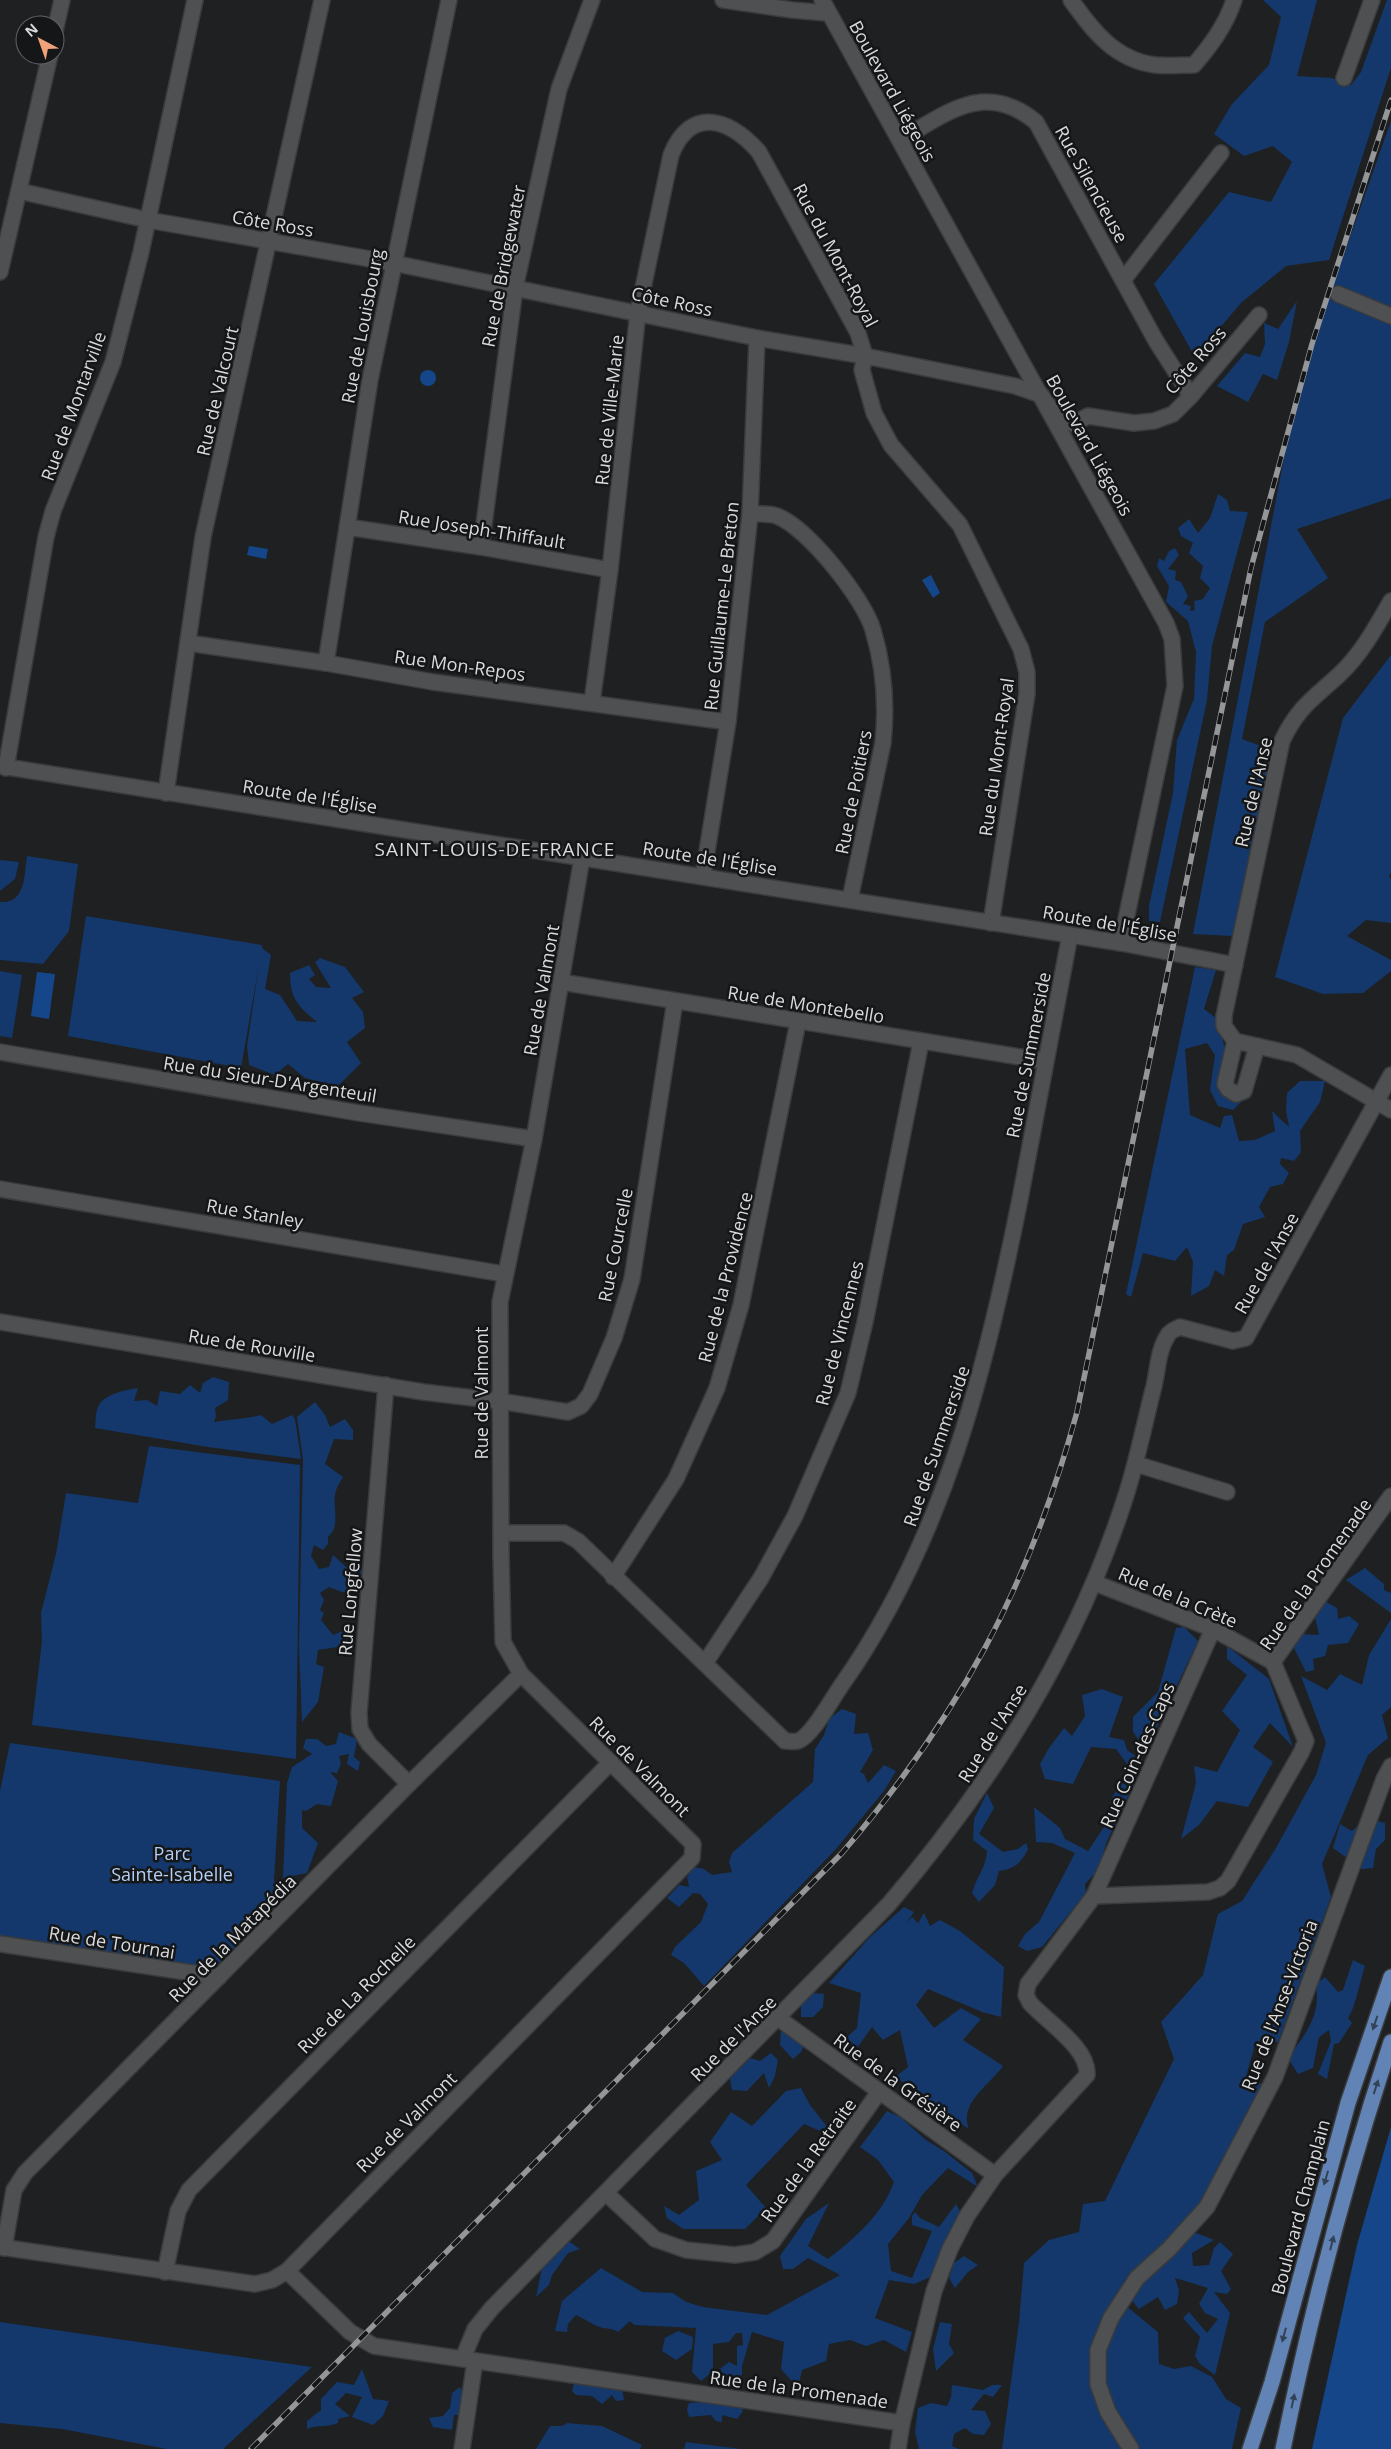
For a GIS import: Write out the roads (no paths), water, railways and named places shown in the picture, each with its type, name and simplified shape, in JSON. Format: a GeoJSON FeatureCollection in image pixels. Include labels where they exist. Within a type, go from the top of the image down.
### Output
{"type":"FeatureCollection","features":[{"type":"Feature","properties":{"kind":"main road","name":"Boulevard Champlain"},"geometry":{"type":"LineString","coordinates":[[1250,2449],[1272,2382],[1345,2112],[1391,1977]]}},
{"type":"Feature","properties":{"kind":"main road"},"geometry":{"type":"LineString","coordinates":[[1283,2449],[1297,2380],[1347,2182],[1391,2042]]}},
{"type":"Feature","properties":{"kind":"street"},"geometry":{"type":"LineString","coordinates":[[59,15],[62,0]]}},
{"type":"Feature","properties":{"kind":"street","name":"Rue de Montarville"},"geometry":{"type":"LineString","coordinates":[[3,767],[46,537],[53,511],[113,362],[148,220],[195,0]]}},
{"type":"Feature","properties":{"kind":"street","name":"Rue de Valcourt"},"geometry":{"type":"LineString","coordinates":[[166,793],[203,537],[322,0]]}},
{"type":"Feature","properties":{"kind":"street","name":"Rue de Louisbourg"},"geometry":{"type":"LineString","coordinates":[[326,663],[370,380],[449,0]]}},
{"type":"Feature","properties":{"kind":"street","name":"Rue de Bridgewater"},"geometry":{"type":"LineString","coordinates":[[481,546],[515,288],[559,89],[592,0]]}},
{"type":"Feature","properties":{"kind":"street"},"geometry":{"type":"LineString","coordinates":[[723,0],[792,10],[825,6]]}},
{"type":"Feature","properties":{"kind":"street"},"geometry":{"type":"LineString","coordinates":[[1071,0],[1088,24],[1111,48],[1130,58],[1154,65],[1194,65],[1213,42],[1230,12],[1234,0]]}},
{"type":"Feature","properties":{"kind":"street"},"geometry":{"type":"LineString","coordinates":[[1344,78],[1372,0]]}},
{"type":"Feature","properties":{"kind":"street","name":"Boulevard Liégeois"},"geometry":{"type":"LineString","coordinates":[[825,6],[1041,395],[1166,623],[1172,638],[1175,686],[1121,943]]}},
{"type":"Feature","properties":{"kind":"street"},"geometry":{"type":"LineString","coordinates":[[0,272],[48,65]]}},
{"type":"Feature","properties":{"kind":"street","name":"Rue Silencieuse"},"geometry":{"type":"LineString","coordinates":[[900,140],[953,110],[971,103],[997,101],[1021,109],[1036,122],[1124,278],[1156,341],[1191,396]]}},
{"type":"Feature","properties":{"kind":"street","name":"Rue du Mont-Royal"},"geometry":{"type":"LineString","coordinates":[[687,129],[712,123],[725,124],[738,132],[759,152],[858,333],[866,356],[862,370],[874,413],[891,445],[960,525],[1021,649],[1027,672],[1027,694],[992,923]]}},
{"type":"Feature","properties":{"kind":"street","name":"Rue de Ville-Marie"},"geometry":{"type":"LineString","coordinates":[[592,702],[610,570],[638,312],[671,155],[677,139],[687,129]]}},
{"type":"Feature","properties":{"kind":"street"},"geometry":{"type":"LineString","coordinates":[[1124,278],[1221,153]]}},
{"type":"Feature","properties":{"kind":"street","name":"Côte Ross"},"geometry":{"type":"LineString","coordinates":[[19,191],[148,220],[393,263],[757,338],[866,356],[1015,386],[1041,395],[1056,416],[1073,424],[1088,416],[1134,423],[1154,421],[1173,414],[1191,396],[1259,315]]}},
{"type":"Feature","properties":{"kind":"street"},"geometry":{"type":"LineString","coordinates":[[1338,294],[1391,316]]}},
{"type":"Feature","properties":{"kind":"street","name":"Rue Guillaume-Le Breton"},"geometry":{"type":"LineString","coordinates":[[703,876],[728,722],[750,514],[757,338]]}},
{"type":"Feature","properties":{"kind":"street","name":"Rue de Poitiers"},"geometry":{"type":"LineString","coordinates":[[750,514],[776,515],[798,528],[818,549],[860,603],[873,628],[882,662],[885,718],[883,743],[850,899]]}},
{"type":"Feature","properties":{"kind":"street","name":"Rue Joseph-Thiffault"},"geometry":{"type":"LineString","coordinates":[[347,527],[481,546],[610,570]]}},
{"type":"Feature","properties":{"kind":"street","name":"Rue de l'Anse"},"geometry":{"type":"LineString","coordinates":[[1235,1041],[1224,1026],[1224,1016],[1282,742],[1292,720],[1310,699],[1340,674],[1365,646],[1391,601]]}},
{"type":"Feature","properties":{"kind":"street","name":"Rue Mon-Repos"},"geometry":{"type":"LineString","coordinates":[[188,643],[326,663],[433,682],[592,702],[728,722]]}},
{"type":"Feature","properties":{"kind":"street","name":"Route de l'Église"},"geometry":{"type":"LineString","coordinates":[[3,767],[850,899],[1121,943],[1235,965]]}},
{"type":"Feature","properties":{"kind":"street","name":"Rue de Valmont"},"geometry":{"type":"LineString","coordinates":[[2,2247],[255,2284],[272,2280],[287,2271],[692,1858],[693,1844],[521,1674],[504,1642],[499,1401],[500,1302],[504,1274],[534,1139],[582,858]]}},
{"type":"Feature","properties":{"kind":"street","name":"Rue de Summerside"},"geometry":{"type":"LineString","coordinates":[[502,1533],[564,1533],[578,1541],[613,1577],[640,1599],[785,1741],[797,1742],[807,1735],[847,1679],[892,1603],[927,1532],[981,1377],[1001,1293],[1070,935]]}},
{"type":"Feature","properties":{"kind":"street","name":"Rue de Montebello"},"geometry":{"type":"LineString","coordinates":[[561,982],[1045,1061]]}},
{"type":"Feature","properties":{"kind":"street","name":"Rue Courcelle"},"geometry":{"type":"LineString","coordinates":[[499,1401],[568,1412],[581,1406],[590,1394],[614,1338],[632,1279],[675,1001]]}},
{"type":"Feature","properties":{"kind":"street","name":"Rue de la Providence"},"geometry":{"type":"LineString","coordinates":[[613,1577],[676,1479],[716,1388],[741,1305],[798,1022]]}},
{"type":"Feature","properties":{"kind":"street"},"geometry":{"type":"LineString","coordinates":[[1257,1046],[1244,1091],[1236,1094],[1228,1089],[1225,1084],[1235,1041],[1297,1055],[1391,1110]]}},
{"type":"Feature","properties":{"kind":"street","name":"Rue de Vincennes"},"geometry":{"type":"LineString","coordinates":[[705,1663],[761,1578],[795,1516],[848,1393],[867,1312],[921,1042]]}},
{"type":"Feature","properties":{"kind":"street","name":"Rue du Sieur-D'Argenteuil"},"geometry":{"type":"LineString","coordinates":[[0,1052],[358,1113],[534,1139]]}},
{"type":"Feature","properties":{"kind":"street","name":"Rue de l'Anse"},"geometry":{"type":"LineString","coordinates":[[462,2449],[469,2360],[475,2329],[889,1904],[938,1847],[976,1794],[1032,1708],[1095,1583],[1115,1530],[1136,1464],[1160,1352],[1168,1333],[1180,1327],[1233,1341],[1246,1338],[1391,1075]]}},
{"type":"Feature","properties":{"kind":"street","name":"Rue Stanley"},"geometry":{"type":"LineString","coordinates":[[0,1189],[504,1274]]}},
{"type":"Feature","properties":{"kind":"street","name":"Rue de Rouville"},"geometry":{"type":"LineString","coordinates":[[0,1322],[423,1392],[499,1401]]}},
{"type":"Feature","properties":{"kind":"street","name":"Rue Longfellow"},"geometry":{"type":"LineString","coordinates":[[386,1385],[359,1713],[360,1729],[369,1744],[409,1784]]}},
{"type":"Feature","properties":{"kind":"street"},"geometry":{"type":"LineString","coordinates":[[1136,1464],[1227,1492]]}},
{"type":"Feature","properties":{"kind":"street","name":"Rue de la Promenade"},"geometry":{"type":"LineString","coordinates":[[287,2271],[350,2332],[374,2346],[902,2423],[934,2291],[950,2249],[967,2216],[996,2176],[1087,2076],[1088,2066],[1078,2049],[1030,2003],[1026,1995],[1028,1984],[1035,1972],[1094,1896],[1208,1892],[1220,1888],[1228,1881],[1306,1741],[1273,1662],[1391,1496]]}},
{"type":"Feature","properties":{"kind":"street","name":"Rue de la Crète"},"geometry":{"type":"LineString","coordinates":[[1095,1583],[1213,1629],[1273,1662]]}},
{"type":"Feature","properties":{"kind":"street","name":"Rue Coin-des-Caps"},"geometry":{"type":"LineString","coordinates":[[1094,1896],[1213,1629]]}},
{"type":"Feature","properties":{"kind":"street","name":"Rue de la Matapédia"},"geometry":{"type":"LineString","coordinates":[[2,2247],[14,2190],[25,2173],[409,1784],[521,1674]]}},
{"type":"Feature","properties":{"kind":"street","name":"Rue de La Rochelle"},"geometry":{"type":"LineString","coordinates":[[165,2272],[178,2211],[189,2190],[611,1762]]}},
{"type":"Feature","properties":{"kind":"street","name":"Rue de l'Anse-Victoria"},"geometry":{"type":"LineString","coordinates":[[1131,2449],[1108,2412],[1098,2384],[1098,2350],[1111,2318],[1137,2278],[1169,2249],[1207,2207],[1275,2077],[1384,1779],[1391,1766]]}},
{"type":"Feature","properties":{"kind":"street","name":"Rue de Tournai"},"geometry":{"type":"LineString","coordinates":[[0,1944],[219,1978]]}},
{"type":"Feature","properties":{"kind":"street","name":"Rue de la Grésière"},"geometry":{"type":"LineString","coordinates":[[778,2018],[996,2176]]}},
{"type":"Feature","properties":{"kind":"street","name":"Rue de la Retraite"},"geometry":{"type":"LineString","coordinates":[[606,2193],[655,2239],[686,2250],[735,2255],[756,2252],[773,2241],[879,2092]]}},
{"type":"Feature","properties":{"kind":"street"},"geometry":{"type":"LineString","coordinates":[[898,2449],[902,2423]]}},
{"type":"Feature","properties":{"kind":"railway"},"geometry":{"type":"LineString","coordinates":[[251,2449],[842,1853],[884,1802],[956,1699],[986,1646],[1013,1592],[1037,1535],[1058,1476],[1077,1412],[1251,568],[1312,344],[1391,100]]}},
{"type":"Feature","properties":{"kind":"district","name":"SAINT-LOUIS-DE-FRANCE"},"geometry":{"type":"Point","coordinates":[495,849]}},
{"type":"Feature","properties":{"kind":"park label","name":"Parc Sainte-Isabelle"},"geometry":{"type":"Point","coordinates":[172,1864]}}]}
